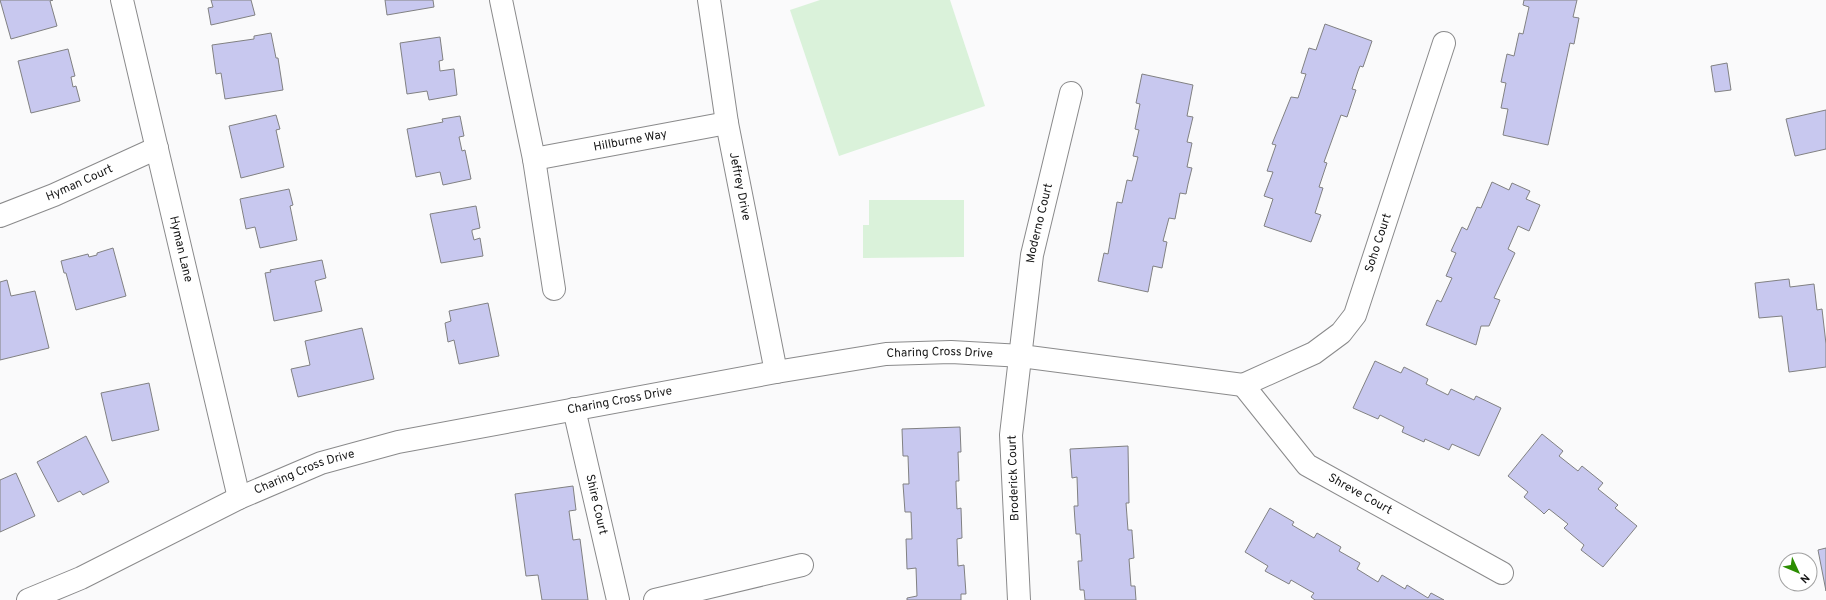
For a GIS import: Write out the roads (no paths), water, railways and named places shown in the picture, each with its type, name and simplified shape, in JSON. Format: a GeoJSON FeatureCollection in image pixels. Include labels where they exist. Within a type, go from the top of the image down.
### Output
{"type":"FeatureCollection","features":[{"type":"Feature","properties":{"kind":"street","name":"Hyman Lane"},"geometry":{"type":"LineString","coordinates":[[122,0],[239,498]]}},
{"type":"Feature","properties":{"kind":"street"},"geometry":{"type":"LineString","coordinates":[[501,0],[534,159],[554,289]]}},
{"type":"Feature","properties":{"kind":"street","name":"Jeffrey Drive"},"geometry":{"type":"LineString","coordinates":[[709,0],[728,124],[776,372]]}},
{"type":"Feature","properties":{"kind":"street","name":"Soho Court"},"geometry":{"type":"LineString","coordinates":[[1243,385],[1314,353],[1341,333],[1355,315],[1444,43]]}},
{"type":"Feature","properties":{"kind":"street","name":"Moderno Court"},"geometry":{"type":"LineString","coordinates":[[1021,356],[1032,255],[1071,93]]}},
{"type":"Feature","properties":{"kind":"street","name":"Hillburne Way"},"geometry":{"type":"LineString","coordinates":[[534,159],[728,124]]}},
{"type":"Feature","properties":{"kind":"street","name":"Hyman Court"},"geometry":{"type":"LineString","coordinates":[[0,216],[54,195],[157,148]]}},
{"type":"Feature","properties":{"kind":"street","name":"Charing Cross Drive"},"geometry":{"type":"LineString","coordinates":[[28,600],[81,578],[239,498],[321,463],[398,442],[776,372],[886,354],[950,352],[1021,356],[1243,385]]}},
{"type":"Feature","properties":{"kind":"street","name":"Broderick Court"},"geometry":{"type":"LineString","coordinates":[[1019,600],[1011,435],[1021,356]]}},
{"type":"Feature","properties":{"kind":"street","name":"Shreve Court"},"geometry":{"type":"LineString","coordinates":[[1243,385],[1307,465],[1502,573]]}},
{"type":"Feature","properties":{"kind":"street","name":"Shire Court"},"geometry":{"type":"LineString","coordinates":[[574,409],[618,600]]}},
{"type":"Feature","properties":{"kind":"street"},"geometry":{"type":"LineString","coordinates":[[655,600],[802,565]]}}]}
